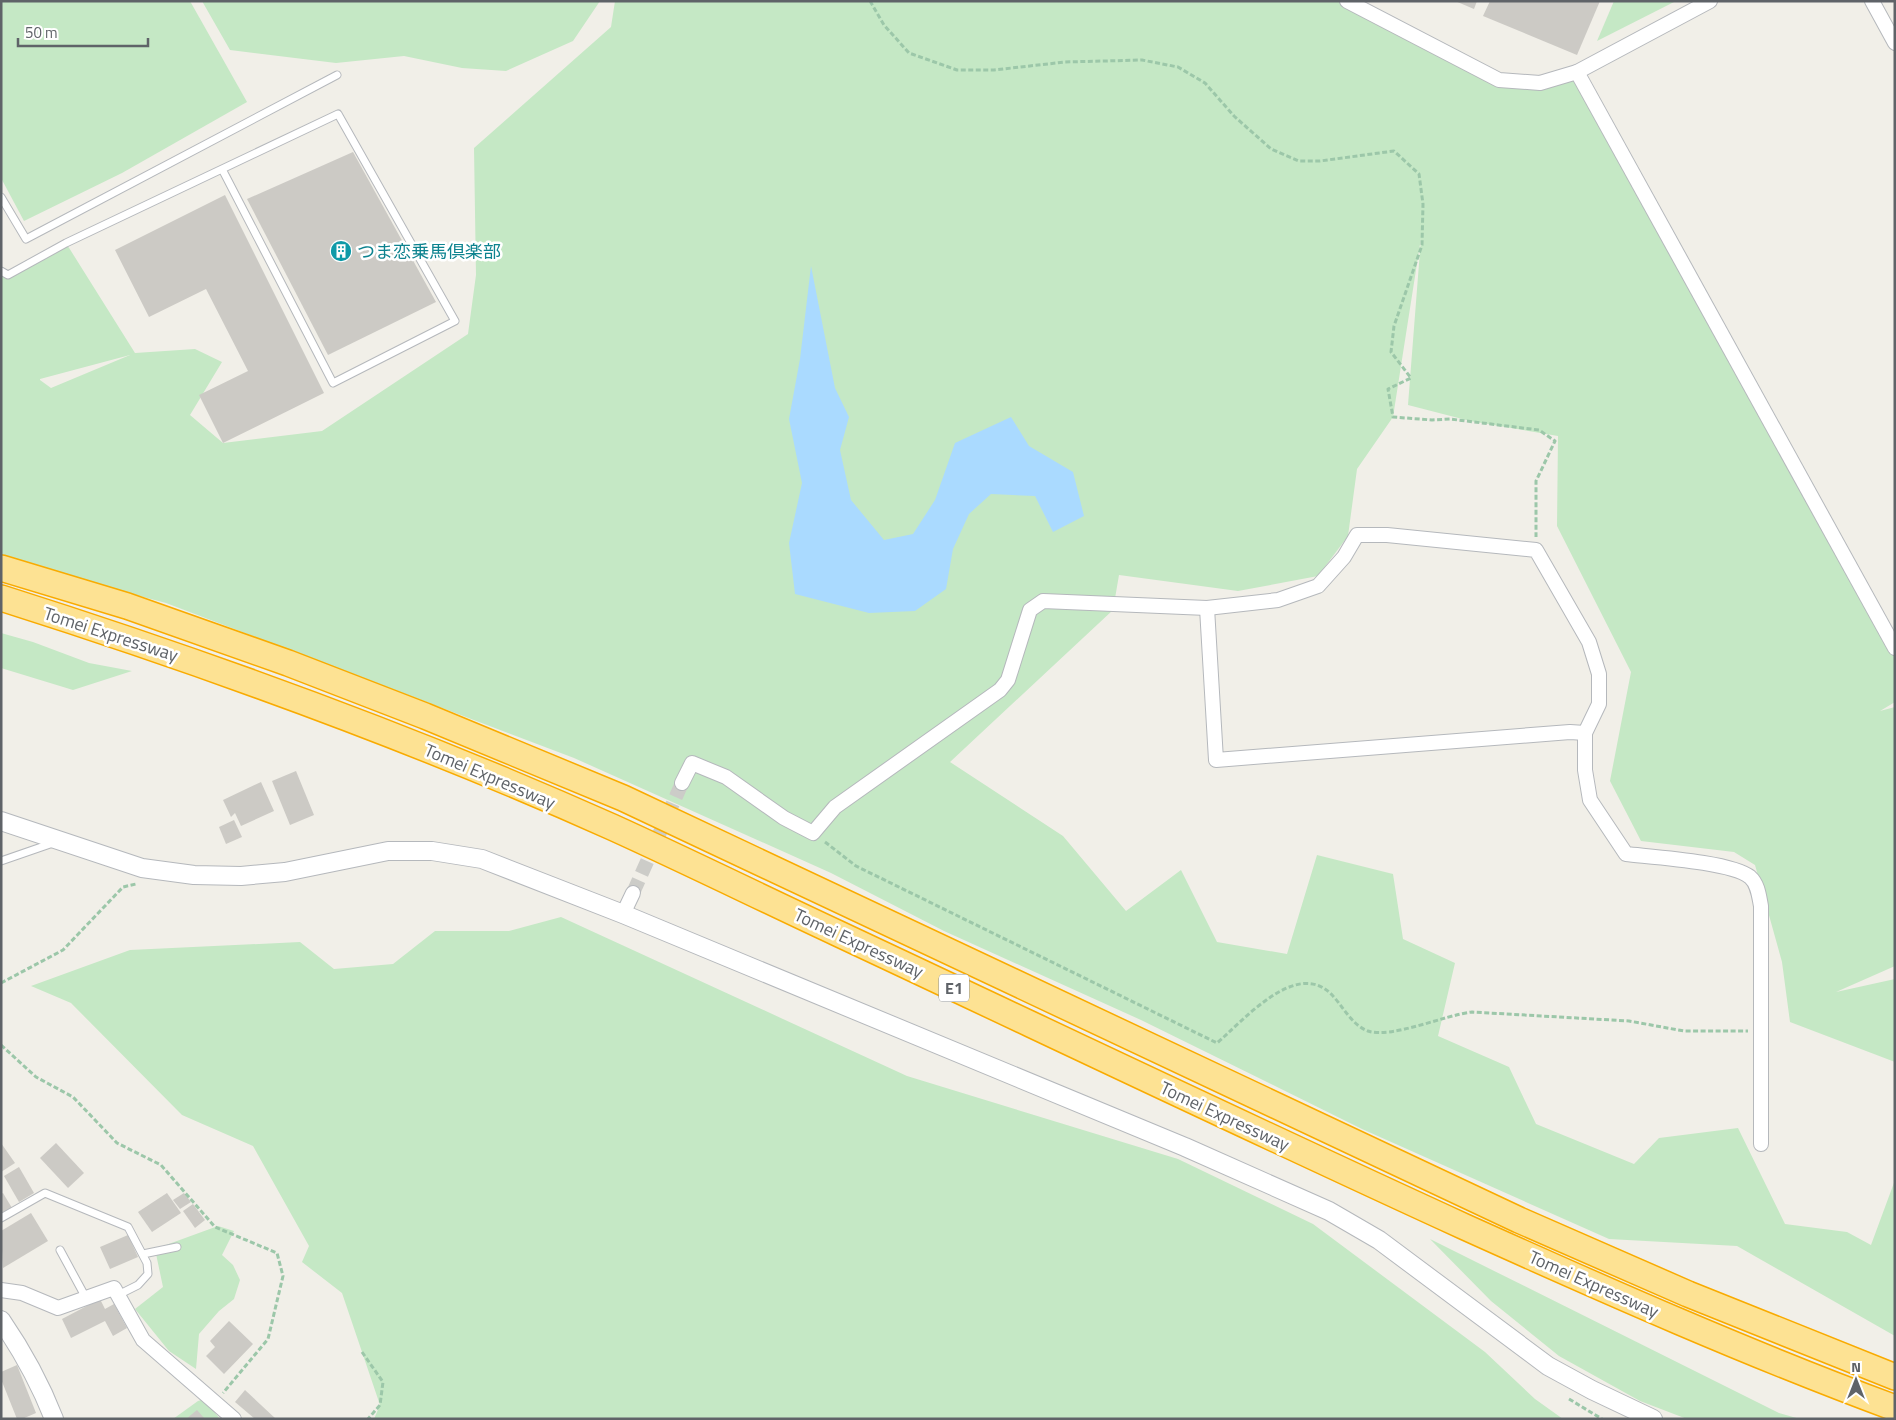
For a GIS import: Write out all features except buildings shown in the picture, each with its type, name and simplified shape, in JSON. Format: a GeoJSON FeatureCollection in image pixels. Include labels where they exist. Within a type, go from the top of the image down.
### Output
{"type":"FeatureCollection","features":[{"type":"Feature","properties":{"kind":"highway","name":"Tomei Expressway"},"geometry":{"type":"LineString","coordinates":[[1,568],[127,606],[288,663],[434,719],[623,798],[1519,1220],[1688,1294],[1895,1377]]}},
{"type":"Feature","properties":{"kind":"highway","name":"Tomei Expressway"},"geometry":{"type":"LineString","coordinates":[[1,598],[118,635],[278,690],[611,826],[1455,1222],[1678,1322],[1895,1408]]}},
{"type":"Feature","properties":{"kind":"street"},"geometry":{"type":"LineString","coordinates":[[1347,1],[1499,80],[1540,83],[1577,72],[1710,1]]}},
{"type":"Feature","properties":{"kind":"street"},"geometry":{"type":"LineString","coordinates":[[1872,1],[1895,43]]}},
{"type":"Feature","properties":{"kind":"street"},"geometry":{"type":"LineString","coordinates":[[1577,72],[1895,648]]}},
{"type":"Feature","properties":{"kind":"street"},"geometry":{"type":"LineString","coordinates":[[682,783],[692,763],[726,777],[784,818],[812,833],[835,807],[1000,690],[1008,680],[1030,610],[1042,601],[1207,608],[1278,600],[1318,586],[1344,557],[1357,535],[1386,535],[1536,550],[1588,642],[1599,674],[1599,704],[1585,733],[1585,770],[1590,800],[1626,854],[1725,868],[1750,877],[1756,887],[1762,906],[1762,1144]]}},
{"type":"Feature","properties":{"kind":"street"},"geometry":{"type":"LineString","coordinates":[[1207,608],[1216,760],[1570,732],[1585,733]]}},
{"type":"Feature","properties":{"kind":"street"},"geometry":{"type":"LineString","coordinates":[[1,821],[142,868],[194,875],[241,876],[285,872],[388,851],[432,852],[482,859],[623,914],[1185,1146],[1329,1211],[1379,1240],[1548,1366],[1592,1390],[1653,1419]]}},
{"type":"Feature","properties":{"kind":"street"},"geometry":{"type":"LineString","coordinates":[[623,914],[633,894]]}},
{"type":"Feature","properties":{"kind":"street"},"geometry":{"type":"LineString","coordinates":[[1,1290],[22,1293],[58,1308],[114,1288],[142,1340],[234,1419]]}},
{"type":"Feature","properties":{"kind":"street"},"geometry":{"type":"LineString","coordinates":[[1,1320],[34,1371],[53,1418]]}},
{"type":"Feature","properties":{"kind":"lane"},"geometry":{"type":"LineString","coordinates":[[1,197],[26,239],[337,75]]}},
{"type":"Feature","properties":{"kind":"lane"},"geometry":{"type":"LineString","coordinates":[[1,271],[8,275],[66,243],[222,169],[338,114],[455,321],[333,383],[222,169]]}},
{"type":"Feature","properties":{"kind":"lane"},"geometry":{"type":"LineString","coordinates":[[1,862],[57,841]]}},
{"type":"Feature","properties":{"kind":"lane"},"geometry":{"type":"LineString","coordinates":[[1,1218],[45,1193],[128,1227],[147,1263],[148,1274],[138,1285],[118,1295]]}},
{"type":"Feature","properties":{"kind":"lane"},"geometry":{"type":"LineString","coordinates":[[142,1254],[177,1247]]}},
{"type":"Feature","properties":{"kind":"lane"},"geometry":{"type":"LineString","coordinates":[[60,1250],[86,1298]]}},
{"type":"Feature","properties":{"kind":"path"},"geometry":{"type":"LineString","coordinates":[[870,1],[884,25],[909,53],[956,70],[994,70],[1065,62],[1132,60],[1178,67],[1205,83],[1234,116],[1271,149],[1299,161],[1320,161],[1394,151],[1399,154],[1419,174],[1423,204],[1422,245],[1394,326],[1391,352],[1410,378],[1388,389],[1393,417],[1432,420],[1450,419],[1539,430],[1556,441],[1536,481],[1536,550]]}},
{"type":"Feature","properties":{"kind":"path"},"geometry":{"type":"LineString","coordinates":[[812,833],[856,866],[1217,1044],[1265,1002],[1290,984],[1313,982],[1330,992],[1353,1019],[1368,1031],[1395,1031],[1455,1014],[1472,1012],[1629,1021],[1684,1030],[1763,1032]]}},
{"type":"Feature","properties":{"kind":"path"},"geometry":{"type":"LineString","coordinates":[[1,983],[63,950],[123,887],[140,884]]}},
{"type":"Feature","properties":{"kind":"path"},"geometry":{"type":"LineString","coordinates":[[1,1045],[36,1077],[73,1097],[117,1143],[161,1165],[215,1227],[278,1253],[283,1276],[268,1339],[215,1402]]}},
{"type":"Feature","properties":{"kind":"path"},"geometry":{"type":"LineString","coordinates":[[362,1352],[383,1382],[380,1405],[368,1419]]}},
{"type":"Feature","properties":{"kind":"green space"},"geometry":{"type":"Polygon","coordinates":[[[1,1],[190,1],[247,102],[122,173],[24,221],[1,178],[1,1]]]}},
{"type":"Feature","properties":{"kind":"green space"},"geometry":{"type":"Polygon","coordinates":[[[202,1],[600,1],[573,41],[506,71],[462,68],[404,56],[336,63],[230,50],[202,1]]]}},
{"type":"Feature","properties":{"kind":"green space"},"geometry":{"type":"Polygon","coordinates":[[[615,1],[1347,1],[1499,80],[1577,72],[1895,648],[1895,702],[1880,711],[1895,707],[1895,966],[1836,992],[1895,979],[1895,1062],[1790,1022],[1782,962],[1755,865],[1734,852],[1641,841],[1610,781],[1631,672],[1557,526],[1558,436],[1470,421],[1408,405],[1421,238],[1393,417],[1357,469],[1348,536],[1318,576],[1238,591],[1119,575],[1113,610],[950,762],[1063,836],[1126,911],[1181,870],[1217,942],[1287,954],[1317,855],[1393,874],[1403,939],[1455,963],[1438,1036],[1509,1067],[1536,1124],[1634,1164],[1659,1138],[1738,1128],[1785,1224],[1847,1232],[1871,1245],[1895,1180],[1895,1336],[1737,1246],[1609,1239],[1362,1129],[1141,1020],[944,931],[831,873],[574,758],[166,603],[1,559],[1,271],[8,275],[66,243],[135,353],[195,349],[222,362],[190,415],[223,443],[322,431],[468,334],[476,275],[474,148],[611,27],[615,1]],[[130,355],[40,379],[51,388],[130,355]]]}},
{"type":"Feature","properties":{"kind":"green space"},"geometry":{"type":"Polygon","coordinates":[[[1614,1],[1676,1],[1597,41],[1614,1]]]}},
{"type":"Feature","properties":{"kind":"green space"},"geometry":{"type":"Polygon","coordinates":[[[1,633],[33,642],[89,663],[132,671],[73,690],[1,668],[1,633]]]}},
{"type":"Feature","properties":{"kind":"green space"},"geometry":{"type":"Polygon","coordinates":[[[561,917],[907,1076],[1178,1159],[1313,1224],[1485,1352],[1535,1399],[1563,1419],[374,1419],[380,1405],[342,1293],[302,1262],[309,1246],[253,1146],[182,1115],[71,1003],[31,986],[130,950],[300,942],[334,969],[393,964],[435,931],[509,931],[561,917]]]}},
{"type":"Feature","properties":{"kind":"green space"},"geometry":{"type":"Polygon","coordinates":[[[218,1226],[234,1231],[222,1255],[233,1265],[240,1280],[234,1299],[219,1311],[199,1334],[196,1369],[169,1351],[135,1309],[163,1287],[155,1249],[218,1226]]]}},
{"type":"Feature","properties":{"kind":"green space"},"geometry":{"type":"Polygon","coordinates":[[[1430,1239],[1779,1413],[1800,1419],[1687,1419],[1640,1401],[1559,1356],[1491,1301],[1430,1239]]]}},
{"type":"Feature","properties":{"kind":"green space"},"geometry":{"type":"Polygon","coordinates":[[[204,1399],[220,1419],[173,1419],[198,1401],[204,1399]]]}},
{"type":"Feature","properties":{"kind":"water"},"geometry":{"type":"Polygon","coordinates":[[[811,266],[835,388],[849,417],[840,450],[851,500],[884,540],[913,534],[935,500],[955,443],[1011,417],[1029,446],[1073,472],[1084,516],[1053,532],[1035,496],[991,494],[969,514],[953,549],[946,589],[915,611],[869,613],[795,594],[789,543],[802,483],[789,419],[800,359],[811,266]]]}},
{"type":"Feature","properties":{"kind":"tunnel"},"geometry":{"type":"LineString","coordinates":[[633,893],[682,783]]}},
{"type":"Feature","properties":{"kind":"place","name":"つま恋乗馬倶楽部"},"geometry":{"type":"Point","coordinates":[341,251]}}]}
